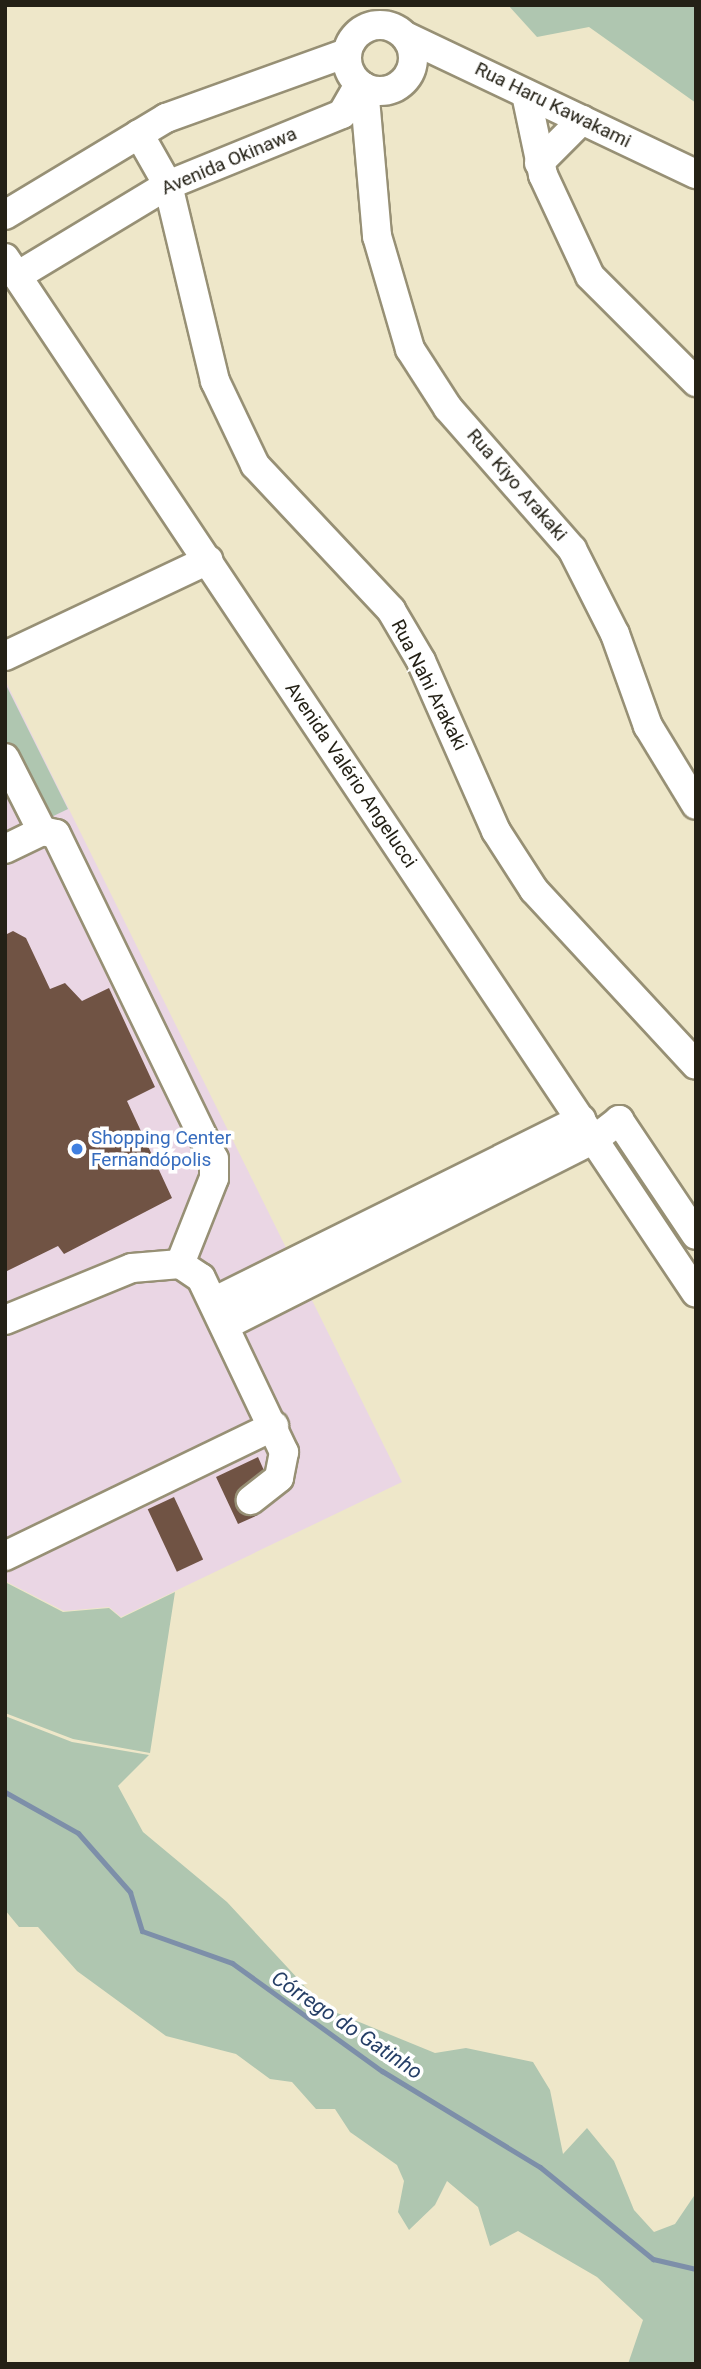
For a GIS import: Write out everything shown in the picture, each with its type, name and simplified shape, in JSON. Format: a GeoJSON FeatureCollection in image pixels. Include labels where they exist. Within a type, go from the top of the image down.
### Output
{"type":"FeatureCollection","features":[{"type":"Feature","properties":{"kind":"street"},"geometry":{"type":"LineString","coordinates":[[5,215],[166,118],[347,53],[366,28],[387,26],[405,36],[457,56]]}},
{"type":"Feature","properties":{"kind":"street"},"geometry":{"type":"LineString","coordinates":[[370,87],[409,74],[413,61],[405,36]]}},
{"type":"Feature","properties":{"kind":"street"},"geometry":{"type":"LineString","coordinates":[[347,53],[370,87],[366,151]]}},
{"type":"Feature","properties":{"kind":"street","name":"Rua Haru Kawakami"},"geometry":{"type":"LineString","coordinates":[[409,74],[457,56],[526,94],[696,174]]}},
{"type":"Feature","properties":{"kind":"street","name":"Avenida Okinawa"},"geometry":{"type":"LineString","coordinates":[[11,267],[168,184],[342,114],[370,87]]}},
{"type":"Feature","properties":{"kind":"street"},"geometry":{"type":"LineString","coordinates":[[526,94],[539,163],[590,276],[696,382]]}},
{"type":"Feature","properties":{"kind":"street"},"geometry":{"type":"LineString","coordinates":[[331,119],[366,151]]}},
{"type":"Feature","properties":{"kind":"street"},"geometry":{"type":"LineString","coordinates":[[539,163],[582,120]]}},
{"type":"Feature","properties":{"kind":"street","name":"Rua Nahi Arakaki"},"geometry":{"type":"LineString","coordinates":[[139,134],[168,184],[215,381],[255,465],[391,610],[421,661],[496,831],[534,890],[696,1065]]}},
{"type":"Feature","properties":{"kind":"street","name":"Rua Kiyo Arakaki"},"geometry":{"type":"LineString","coordinates":[[366,151],[376,236],[410,349],[448,408],[572,549],[615,634],[648,726],[696,806]]}},
{"type":"Feature","properties":{"kind":"street","name":"Avenida Valério Angelucci"},"geometry":{"type":"LineString","coordinates":[[11,267],[696,1293]]}},
{"type":"Feature","properties":{"kind":"street"},"geometry":{"type":"LineString","coordinates":[[5,656],[208,560]]}},
{"type":"Feature","properties":{"kind":"street"},"geometry":{"type":"LineString","coordinates":[[5,758],[42,831]]}},
{"type":"Feature","properties":{"kind":"street"},"geometry":{"type":"LineString","coordinates":[[5,849],[42,831],[56,834],[214,1159],[214,1178],[180,1264]]}},
{"type":"Feature","properties":{"kind":"street"},"geometry":{"type":"LineString","coordinates":[[220,1313],[588,1129],[618,1120],[696,1235]]}},
{"type":"Feature","properties":{"kind":"street"},"geometry":{"type":"LineString","coordinates":[[5,1320],[118,1272],[180,1264],[201,1278],[274,1426],[284,1469],[251,1500]]}},
{"type":"Feature","properties":{"kind":"street"},"geometry":{"type":"LineString","coordinates":[[5,1556],[274,1426]]}},
{"type":"Feature","properties":{"kind":"shaded area"},"geometry":{"type":"Polygon","coordinates":[[[5,680],[402,1482],[121,1617],[109,1607],[64,1611],[5,1581],[5,680]]]}},
{"type":"Feature","properties":{"kind":"green space"},"geometry":{"type":"Polygon","coordinates":[[[508,5],[696,5],[696,103],[589,27],[537,37],[508,5]]]}},
{"type":"Feature","properties":{"kind":"green space"},"geometry":{"type":"Polygon","coordinates":[[[5,683],[68,809],[39,823],[5,755],[5,683]]]}},
{"type":"Feature","properties":{"kind":"green space"},"geometry":{"type":"Polygon","coordinates":[[[5,1582],[63,1612],[109,1608],[121,1618],[175,1592],[150,1753],[73,1739],[5,1713],[5,1582]]]}},
{"type":"Feature","properties":{"kind":"green space"},"geometry":{"type":"Polygon","coordinates":[[[5,1716],[72,1742],[149,1755],[118,1786],[143,1832],[227,1902],[325,2008],[435,2053],[466,2048],[533,2062],[550,2090],[563,2154],[587,2128],[614,2161],[634,2210],[654,2232],[675,2224],[696,2193],[696,2364],[628,2364],[643,2320],[597,2277],[518,2231],[490,2246],[478,2207],[447,2181],[435,2205],[409,2230],[398,2212],[404,2181],[397,2165],[350,2132],[335,2109],[316,2109],[292,2082],[270,2079],[236,2054],[166,2036],[77,1971],[38,1927],[19,1927],[5,1910],[5,1716]]]}},
{"type":"Feature","properties":{"kind":"building","name":"Shopping Center Fernandópolis"},"geometry":{"type":"Polygon","coordinates":[[[13,931],[26,938],[50,989],[65,983],[82,1001],[109,988],[155,1087],[127,1101],[172,1198],[64,1254],[58,1246],[5,1272],[5,935],[13,931]]]}},
{"type":"Feature","properties":{"kind":"building"},"geometry":{"type":"Polygon","coordinates":[[[258,1457],[266,1475],[244,1486],[258,1515],[238,1524],[216,1477],[258,1457]]]}},
{"type":"Feature","properties":{"kind":"building"},"geometry":{"type":"Polygon","coordinates":[[[174,1497],[203,1560],[177,1572],[148,1509],[174,1497]]]}},
{"type":"Feature","properties":{"kind":"waterway","name":"Córrego do Gatinho"},"geometry":{"type":"LineString","coordinates":[[5,1792],[78,1833],[130,1892],[142,1931],[232,1963],[382,2071],[540,2167],[653,2259],[696,2269]]}},
{"type":"Feature","properties":{"kind":"place","name":"Shopping Center Fernandópolis"},"geometry":{"type":"Point","coordinates":[77,1149]}}]}
